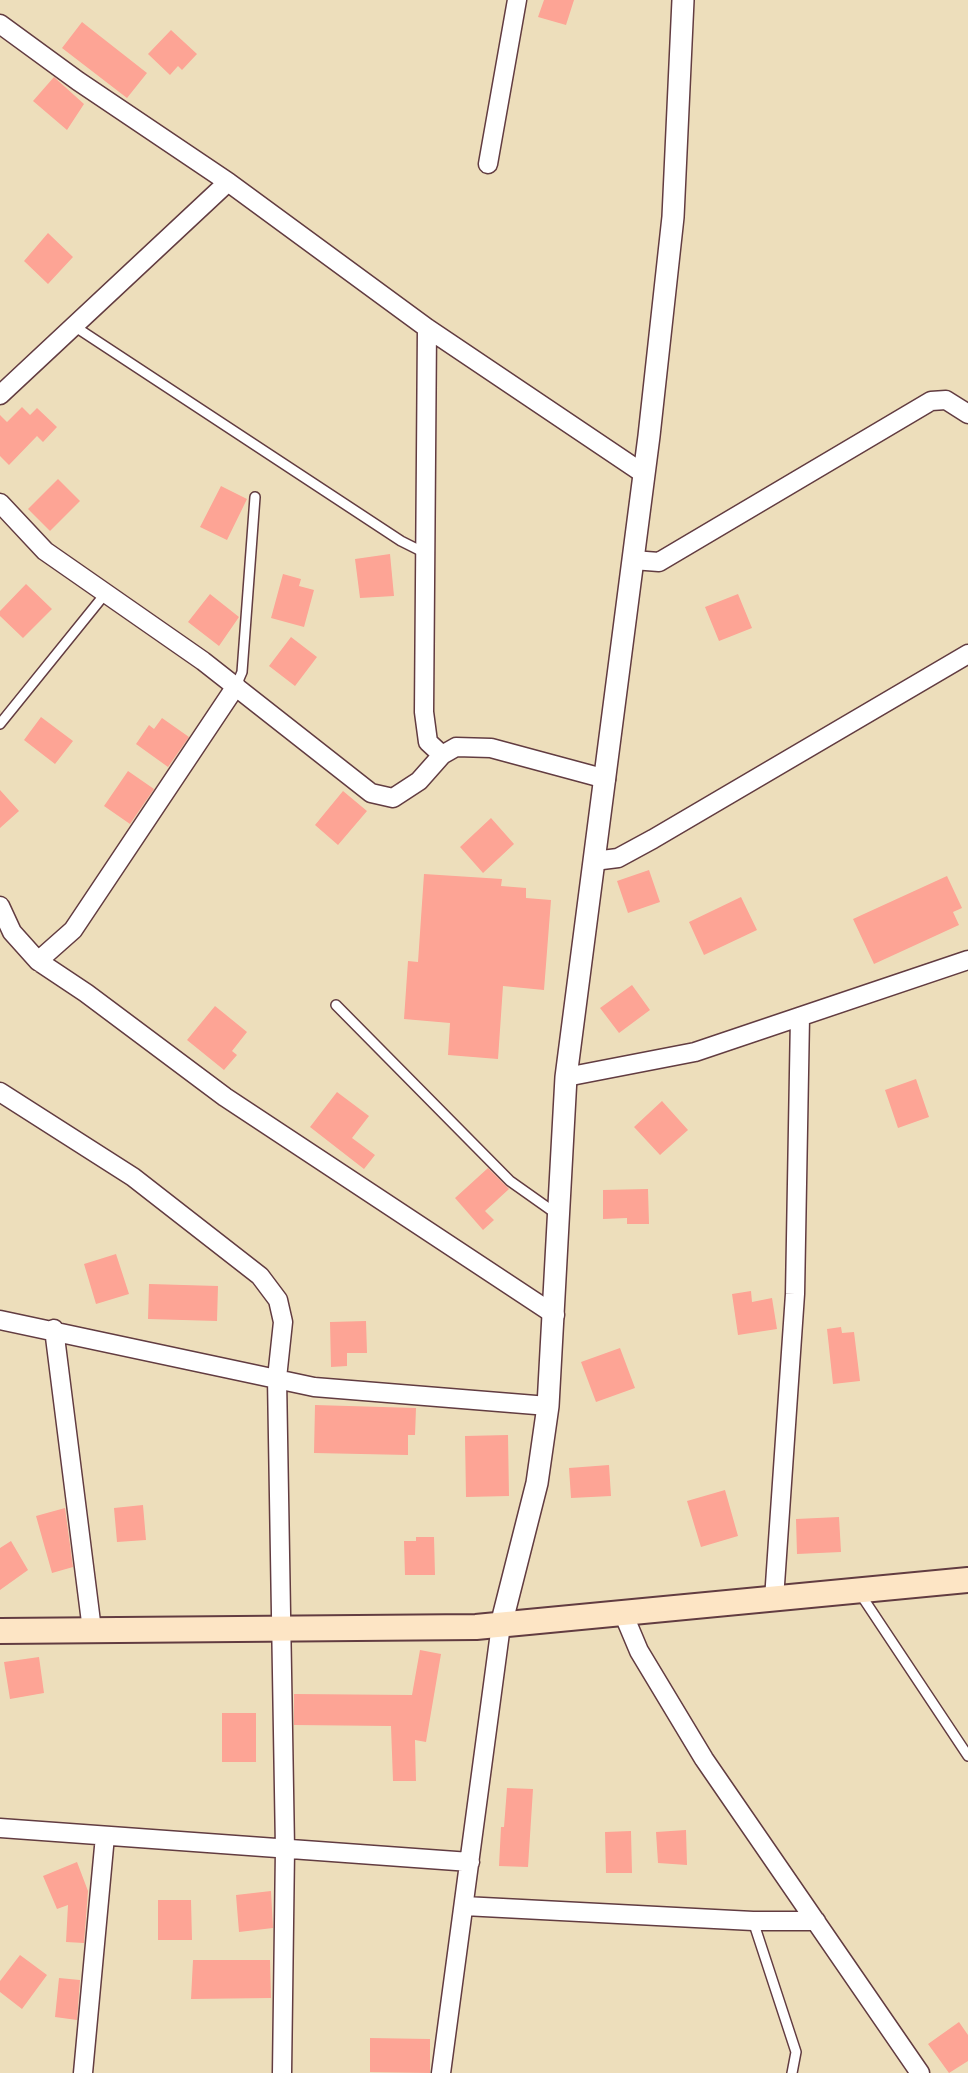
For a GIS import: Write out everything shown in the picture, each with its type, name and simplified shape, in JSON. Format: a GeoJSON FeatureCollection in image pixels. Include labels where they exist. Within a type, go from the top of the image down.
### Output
{"type":"FeatureCollection","features":[{"type":"Feature","properties":{"kind":"main road"},"geometry":{"type":"LineString","coordinates":[[0,1631],[501,1625],[968,1580]]}},
{"type":"Feature","properties":{"kind":"street"},"geometry":{"type":"LineString","coordinates":[[488,164],[517,0]]}},
{"type":"Feature","properties":{"kind":"street"},"geometry":{"type":"LineString","coordinates":[[441,2073],[501,1625],[537,1483],[548,1406],[566,1077],[644,474],[673,218],[683,0]]}},
{"type":"Feature","properties":{"kind":"street"},"geometry":{"type":"LineString","coordinates":[[0,24],[78,81],[229,182],[427,328],[644,474]]}},
{"type":"Feature","properties":{"kind":"street"},"geometry":{"type":"LineString","coordinates":[[0,395],[229,182]]}},
{"type":"Feature","properties":{"kind":"street"},"geometry":{"type":"LineString","coordinates":[[427,328],[424,712],[428,741],[442,755]]}},
{"type":"Feature","properties":{"kind":"street"},"geometry":{"type":"LineString","coordinates":[[633,560],[659,562],[931,401],[946,400],[968,414]]}},
{"type":"Feature","properties":{"kind":"street"},"geometry":{"type":"LineString","coordinates":[[0,503],[45,551],[236,685],[371,793],[394,798],[419,781],[442,755],[456,747],[491,748],[606,779]]}},
{"type":"Feature","properties":{"kind":"street"},"geometry":{"type":"LineString","coordinates":[[594,861],[618,858],[653,839],[968,654]]}},
{"type":"Feature","properties":{"kind":"street"},"geometry":{"type":"LineString","coordinates":[[38,961],[73,930],[236,685]]}},
{"type":"Feature","properties":{"kind":"street"},"geometry":{"type":"LineString","coordinates":[[0,906],[12,932],[38,961],[86,993],[225,1097],[555,1315]]}},
{"type":"Feature","properties":{"kind":"street"},"geometry":{"type":"LineString","coordinates":[[566,1077],[695,1052],[968,960]]}},
{"type":"Feature","properties":{"kind":"street"},"geometry":{"type":"LineString","coordinates":[[774,1599],[794,1294],[800,1017]]}},
{"type":"Feature","properties":{"kind":"street"},"geometry":{"type":"LineString","coordinates":[[0,1092],[133,1177],[260,1276],[278,1300],[283,1322],[277,1378],[279,1629],[285,1849],[282,2073]]}},
{"type":"Feature","properties":{"kind":"street"},"geometry":{"type":"LineString","coordinates":[[0,1320],[54,1329],[314,1387],[548,1406]]}},
{"type":"Feature","properties":{"kind":"street"},"geometry":{"type":"LineString","coordinates":[[54,1329],[92,1630]]}},
{"type":"Feature","properties":{"kind":"street"},"geometry":{"type":"LineString","coordinates":[[623,1613],[639,1651],[705,1759],[920,2073]]}},
{"type":"Feature","properties":{"kind":"street"},"geometry":{"type":"LineString","coordinates":[[0,1828],[470,1862]]}},
{"type":"Feature","properties":{"kind":"street"},"geometry":{"type":"LineString","coordinates":[[83,2073],[105,1836]]}},
{"type":"Feature","properties":{"kind":"street"},"geometry":{"type":"LineString","coordinates":[[464,1906],[753,1922],[817,1921]]}},
{"type":"Feature","properties":{"kind":"lane"},"geometry":{"type":"LineString","coordinates":[[74,326],[401,541],[425,553]]}},
{"type":"Feature","properties":{"kind":"lane"},"geometry":{"type":"LineString","coordinates":[[236,685],[242,672],[255,497]]}},
{"type":"Feature","properties":{"kind":"lane"},"geometry":{"type":"LineString","coordinates":[[0,724],[105,594]]}},
{"type":"Feature","properties":{"kind":"lane"},"geometry":{"type":"LineString","coordinates":[[336,1005],[510,1181],[559,1216]]}},
{"type":"Feature","properties":{"kind":"lane"},"geometry":{"type":"LineString","coordinates":[[858,1591],[968,1756]]}},
{"type":"Feature","properties":{"kind":"lane"},"geometry":{"type":"LineString","coordinates":[[753,1922],[796,2052],[792,2073]]}},
{"type":"Feature","properties":{"kind":"building"},"geometry":{"type":"Polygon","coordinates":[[[544,0],[574,0],[566,25],[538,17],[544,0]]]}},
{"type":"Feature","properties":{"kind":"building"},"geometry":{"type":"Polygon","coordinates":[[[82,22],[147,73],[127,98],[62,48],[82,22]]]}},
{"type":"Feature","properties":{"kind":"building"},"geometry":{"type":"Polygon","coordinates":[[[171,30],[197,54],[182,70],[178,66],[170,75],[148,54],[171,30]]]}},
{"type":"Feature","properties":{"kind":"building"},"geometry":{"type":"Polygon","coordinates":[[[54,77],[84,104],[67,130],[33,101],[54,77]]]}},
{"type":"Feature","properties":{"kind":"building"},"geometry":{"type":"Polygon","coordinates":[[[48,233],[73,257],[48,284],[24,261],[48,233]]]}},
{"type":"Feature","properties":{"kind":"building"},"geometry":{"type":"Polygon","coordinates":[[[22,407],[30,415],[37,408],[57,427],[43,442],[37,436],[9,465],[0,456],[0,415],[7,422],[22,407]]]}},
{"type":"Feature","properties":{"kind":"building"},"geometry":{"type":"Polygon","coordinates":[[[58,479],[80,501],[50,531],[28,509],[58,479]]]}},
{"type":"Feature","properties":{"kind":"building"},"geometry":{"type":"Polygon","coordinates":[[[221,486],[247,499],[227,540],[200,527],[221,486]]]}},
{"type":"Feature","properties":{"kind":"building"},"geometry":{"type":"Polygon","coordinates":[[[390,554],[394,596],[360,598],[355,559],[390,554]]]}},
{"type":"Feature","properties":{"kind":"building"},"geometry":{"type":"Polygon","coordinates":[[[283,574],[301,579],[299,586],[314,590],[304,627],[271,618],[283,574]]]}},
{"type":"Feature","properties":{"kind":"building"},"geometry":{"type":"Polygon","coordinates":[[[26,584],[52,609],[23,638],[0,616],[0,611],[26,584]]]}},
{"type":"Feature","properties":{"kind":"building"},"geometry":{"type":"Polygon","coordinates":[[[210,594],[239,617],[219,646],[188,622],[210,594]]]}},
{"type":"Feature","properties":{"kind":"building"},"geometry":{"type":"Polygon","coordinates":[[[738,594],[752,628],[719,641],[705,607],[738,594]]]}},
{"type":"Feature","properties":{"kind":"building"},"geometry":{"type":"Polygon","coordinates":[[[291,637],[317,657],[295,686],[269,666],[291,637]]]}},
{"type":"Feature","properties":{"kind":"building"},"geometry":{"type":"Polygon","coordinates":[[[41,717],[73,741],[55,764],[24,740],[41,717]]]}},
{"type":"Feature","properties":{"kind":"building"},"geometry":{"type":"Polygon","coordinates":[[[162,718],[189,737],[168,767],[136,744],[149,725],[154,729],[162,718]]]}},
{"type":"Feature","properties":{"kind":"building"},"geometry":{"type":"Polygon","coordinates":[[[128,771],[154,789],[130,824],[104,806],[128,771]]]}},
{"type":"Feature","properties":{"kind":"building"},"geometry":{"type":"Polygon","coordinates":[[[0,790],[19,811],[0,828],[0,790]]]}},
{"type":"Feature","properties":{"kind":"building"},"geometry":{"type":"Polygon","coordinates":[[[343,791],[367,811],[338,845],[315,825],[343,791]]]}},
{"type":"Feature","properties":{"kind":"building"},"geometry":{"type":"Polygon","coordinates":[[[491,818],[514,844],[483,873],[460,847],[491,818]]]}},
{"type":"Feature","properties":{"kind":"building"},"geometry":{"type":"Polygon","coordinates":[[[649,870],[660,902],[628,913],[617,881],[649,870]]]}},
{"type":"Feature","properties":{"kind":"building"},"geometry":{"type":"Polygon","coordinates":[[[424,874],[502,879],[501,886],[526,888],[526,898],[551,900],[544,990],[503,986],[498,1059],[448,1055],[450,1023],[404,1019],[408,961],[418,962],[424,874]]]}},
{"type":"Feature","properties":{"kind":"building"},"geometry":{"type":"Polygon","coordinates":[[[947,876],[962,908],[953,912],[959,925],[874,964],[853,919],[947,876]]]}},
{"type":"Feature","properties":{"kind":"building"},"geometry":{"type":"Polygon","coordinates":[[[741,897],[757,930],[704,955],[689,922],[741,897]]]}},
{"type":"Feature","properties":{"kind":"building"},"geometry":{"type":"Polygon","coordinates":[[[632,985],[650,1010],[619,1033],[600,1008],[632,985]]]}},
{"type":"Feature","properties":{"kind":"building"},"geometry":{"type":"Polygon","coordinates":[[[215,1006],[247,1032],[232,1051],[237,1055],[224,1070],[187,1040],[215,1006]]]}},
{"type":"Feature","properties":{"kind":"building"},"geometry":{"type":"Polygon","coordinates":[[[916,1079],[929,1117],[898,1128],[885,1090],[916,1079]]]}},
{"type":"Feature","properties":{"kind":"building"},"geometry":{"type":"Polygon","coordinates":[[[337,1092],[369,1116],[352,1138],[375,1155],[364,1169],[310,1127],[337,1092]]]}},
{"type":"Feature","properties":{"kind":"building"},"geometry":{"type":"Polygon","coordinates":[[[662,1101],[688,1130],[660,1155],[634,1127],[662,1101]]]}},
{"type":"Feature","properties":{"kind":"building"},"geometry":{"type":"Polygon","coordinates":[[[488,1168],[509,1189],[485,1211],[494,1220],[483,1230],[455,1198],[488,1168]]]}},
{"type":"Feature","properties":{"kind":"building"},"geometry":{"type":"Polygon","coordinates":[[[648,1189],[649,1224],[627,1224],[627,1218],[603,1219],[603,1190],[648,1189]]]}},
{"type":"Feature","properties":{"kind":"building"},"geometry":{"type":"Polygon","coordinates":[[[116,1254],[129,1294],[96,1304],[84,1264],[116,1254]]]}},
{"type":"Feature","properties":{"kind":"building"},"geometry":{"type":"Polygon","coordinates":[[[149,1284],[218,1286],[217,1321],[148,1319],[149,1284]]]}},
{"type":"Feature","properties":{"kind":"building"},"geometry":{"type":"Polygon","coordinates":[[[751,1291],[752,1302],[772,1298],[777,1329],[738,1335],[732,1294],[751,1291]]]}},
{"type":"Feature","properties":{"kind":"building"},"geometry":{"type":"Polygon","coordinates":[[[366,1321],[367,1353],[347,1353],[347,1366],[331,1367],[330,1322],[366,1321]]]}},
{"type":"Feature","properties":{"kind":"building"},"geometry":{"type":"Polygon","coordinates":[[[841,1327],[842,1333],[854,1332],[860,1381],[833,1384],[827,1329],[841,1327]]]}},
{"type":"Feature","properties":{"kind":"building"},"geometry":{"type":"Polygon","coordinates":[[[620,1348],[635,1388],[596,1402],[581,1362],[620,1348]]]}},
{"type":"Feature","properties":{"kind":"building"},"geometry":{"type":"Polygon","coordinates":[[[315,1405],[416,1408],[415,1435],[408,1435],[408,1455],[314,1453],[315,1405]]]}},
{"type":"Feature","properties":{"kind":"building"},"geometry":{"type":"Polygon","coordinates":[[[508,1435],[509,1496],[466,1497],[465,1436],[508,1435]]]}},
{"type":"Feature","properties":{"kind":"building"},"geometry":{"type":"Polygon","coordinates":[[[609,1465],[611,1496],[571,1498],[569,1468],[609,1465]]]}},
{"type":"Feature","properties":{"kind":"building"},"geometry":{"type":"Polygon","coordinates":[[[725,1490],[738,1536],[701,1547],[687,1501],[725,1490]]]}},
{"type":"Feature","properties":{"kind":"building"},"geometry":{"type":"Polygon","coordinates":[[[143,1505],[146,1540],[117,1542],[114,1508],[143,1505]]]}},
{"type":"Feature","properties":{"kind":"building"},"geometry":{"type":"Polygon","coordinates":[[[65,1508],[73,1567],[52,1573],[36,1516],[65,1508]]]}},
{"type":"Feature","properties":{"kind":"building"},"geometry":{"type":"Polygon","coordinates":[[[839,1517],[841,1552],[797,1554],[796,1519],[839,1517]]]}},
{"type":"Feature","properties":{"kind":"building"},"geometry":{"type":"Polygon","coordinates":[[[416,1537],[434,1537],[435,1575],[405,1575],[404,1541],[416,1541],[416,1537]]]}},
{"type":"Feature","properties":{"kind":"building"},"geometry":{"type":"Polygon","coordinates":[[[11,1541],[28,1570],[0,1590],[0,1548],[11,1541]]]}},
{"type":"Feature","properties":{"kind":"building"},"geometry":{"type":"Polygon","coordinates":[[[420,1650],[441,1654],[426,1742],[415,1740],[416,1781],[393,1781],[391,1726],[294,1725],[294,1694],[412,1695],[420,1650]]]}},
{"type":"Feature","properties":{"kind":"building"},"geometry":{"type":"Polygon","coordinates":[[[39,1657],[44,1693],[10,1699],[4,1662],[39,1657]]]}},
{"type":"Feature","properties":{"kind":"building"},"geometry":{"type":"Polygon","coordinates":[[[222,1713],[256,1713],[256,1762],[222,1762],[222,1713]]]}},
{"type":"Feature","properties":{"kind":"building"},"geometry":{"type":"Polygon","coordinates":[[[507,1788],[533,1789],[528,1867],[499,1866],[507,1788]]]}},
{"type":"Feature","properties":{"kind":"building"},"geometry":{"type":"Polygon","coordinates":[[[686,1830],[687,1865],[658,1863],[656,1832],[686,1830]]]}},
{"type":"Feature","properties":{"kind":"building"},"geometry":{"type":"Polygon","coordinates":[[[631,1831],[632,1873],[606,1873],[605,1832],[631,1831]]]}},
{"type":"Feature","properties":{"kind":"building"},"geometry":{"type":"Polygon","coordinates":[[[77,1862],[88,1891],[84,1943],[66,1942],[68,1905],[57,1909],[43,1876],[77,1862]]]}},
{"type":"Feature","properties":{"kind":"building"},"geometry":{"type":"Polygon","coordinates":[[[271,1891],[273,1928],[239,1932],[236,1895],[271,1891]]]}},
{"type":"Feature","properties":{"kind":"building"},"geometry":{"type":"Polygon","coordinates":[[[158,1900],[191,1900],[192,1940],[158,1940],[158,1900]]]}},
{"type":"Feature","properties":{"kind":"building"},"geometry":{"type":"Polygon","coordinates":[[[20,1955],[47,1975],[22,2009],[0,1992],[0,1981],[20,1955]]]}},
{"type":"Feature","properties":{"kind":"building"},"geometry":{"type":"Polygon","coordinates":[[[193,1960],[270,1960],[271,1998],[191,1999],[193,1960]]]}},
{"type":"Feature","properties":{"kind":"building"},"geometry":{"type":"Polygon","coordinates":[[[59,1978],[80,1980],[77,2020],[55,2017],[59,1978]]]}},
{"type":"Feature","properties":{"kind":"building"},"geometry":{"type":"Polygon","coordinates":[[[959,2022],[968,2035],[968,2061],[949,2073],[928,2044],[959,2022]]]}},
{"type":"Feature","properties":{"kind":"building"},"geometry":{"type":"Polygon","coordinates":[[[370,2038],[430,2039],[430,2073],[370,2072],[370,2038]]]}}]}
